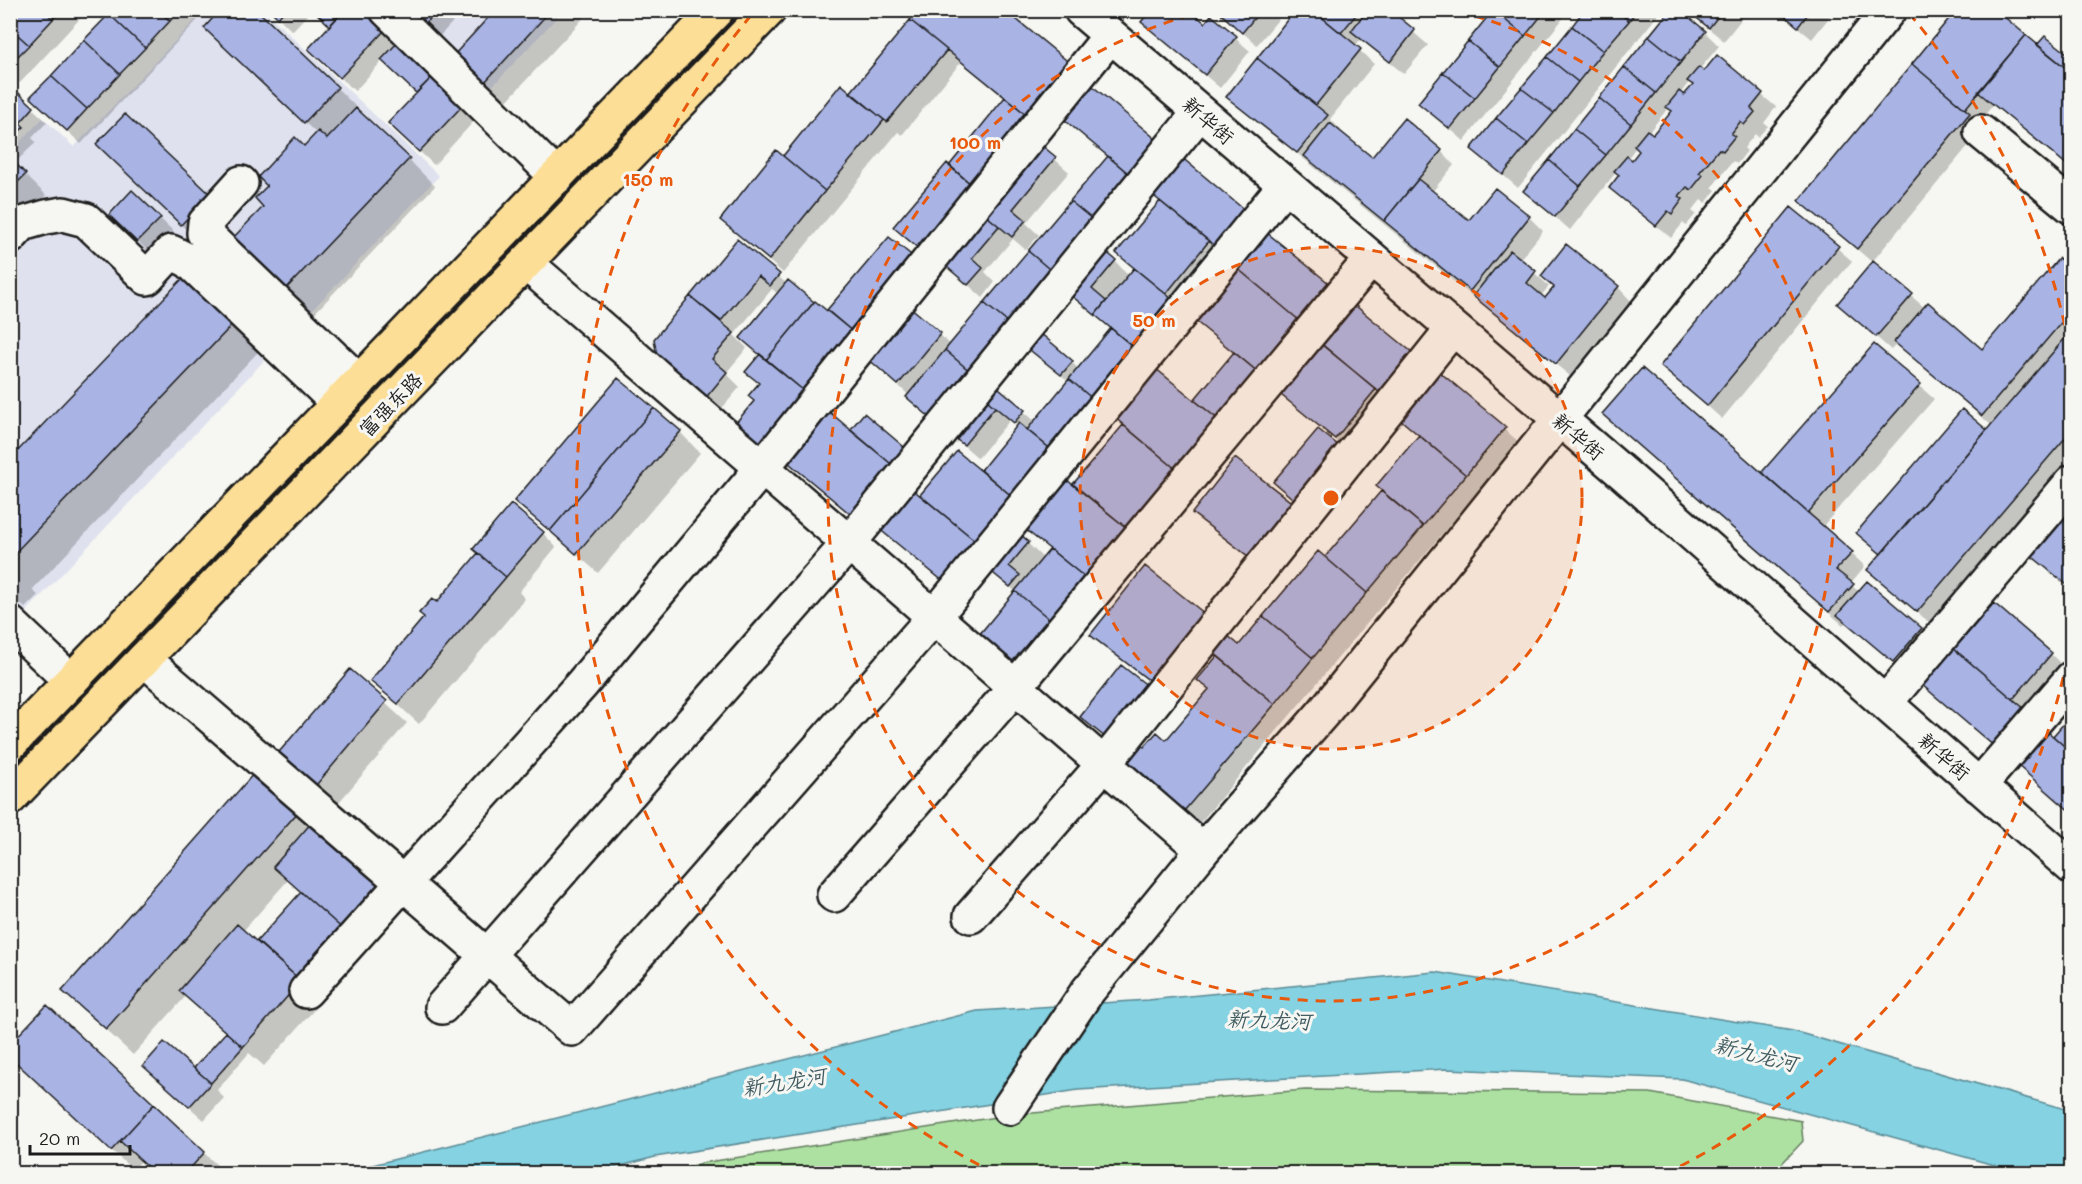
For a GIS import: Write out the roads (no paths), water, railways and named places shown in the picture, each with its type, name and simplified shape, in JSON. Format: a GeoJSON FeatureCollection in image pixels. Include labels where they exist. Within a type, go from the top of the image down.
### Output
{"type":"FeatureCollection","features":[{"type":"Feature","properties":{"kind":"main road","name":"富强东路"},"geometry":{"type":"LineString","coordinates":[[10,744],[717,10]]}},
{"type":"Feature","properties":{"kind":"main road","name":"富强东路"},"geometry":{"type":"LineString","coordinates":[[10,798],[769,10]]}},
{"type":"Feature","properties":{"kind":"street"},"geometry":{"type":"LineString","coordinates":[[387,10],[557,177]]}},
{"type":"Feature","properties":{"kind":"street","name":"新华街"},"geometry":{"type":"LineString","coordinates":[[1081,10],[1559,419],[2072,867]]}},
{"type":"Feature","properties":{"kind":"street"},"geometry":{"type":"LineString","coordinates":[[1009,1108],[1087,992],[1203,850],[1323,713],[1889,10]]}},
{"type":"Feature","properties":{"kind":"street"},"geometry":{"type":"LineString","coordinates":[[306,991],[582,684],[762,468],[1110,36]]}},
{"type":"Feature","properties":{"kind":"street"},"geometry":{"type":"LineString","coordinates":[[442,1007],[849,543],[1200,112]]}},
{"type":"Feature","properties":{"kind":"street"},"geometry":{"type":"LineString","coordinates":[[1981,132],[2072,207]]}},
{"type":"Feature","properties":{"kind":"street"},"geometry":{"type":"LineString","coordinates":[[241,183],[205,223],[204,233],[349,393]]}},
{"type":"Feature","properties":{"kind":"street"},"geometry":{"type":"LineString","coordinates":[[144,659],[572,1029],[934,617],[1285,185]]}},
{"type":"Feature","properties":{"kind":"street"},"geometry":{"type":"LineString","coordinates":[[10,237],[22,224],[63,214],[86,220],[147,278],[171,252],[189,261],[349,393]]}},
{"type":"Feature","properties":{"kind":"street"},"geometry":{"type":"LineString","coordinates":[[834,895],[1015,687],[1371,259]]}},
{"type":"Feature","properties":{"kind":"street"},"geometry":{"type":"LineString","coordinates":[[526,263],[1203,850]]}},
{"type":"Feature","properties":{"kind":"street"},"geometry":{"type":"LineString","coordinates":[[971,916],[1104,764],[1453,328]]}},
{"type":"Feature","properties":{"kind":"street"},"geometry":{"type":"LineString","coordinates":[[1884,703],[2072,482]]}},
{"type":"Feature","properties":{"kind":"street"},"geometry":{"type":"LineString","coordinates":[[10,623],[71,681]]}},
{"type":"Feature","properties":{"kind":"street"},"geometry":{"type":"LineString","coordinates":[[1979,786],[2072,678]]}},
{"type":"Feature","properties":{"kind":"water","name":"新九龙河"},"geometry":{"type":"Polygon","coordinates":[[[1435,972],[1793,1031],[2072,1111],[2071,1173],[2023,1173],[1682,1079],[1447,1069],[1078,1090],[655,1157],[594,1173],[337,1174],[977,1011],[1148,1000],[1435,972]]]}}]}
